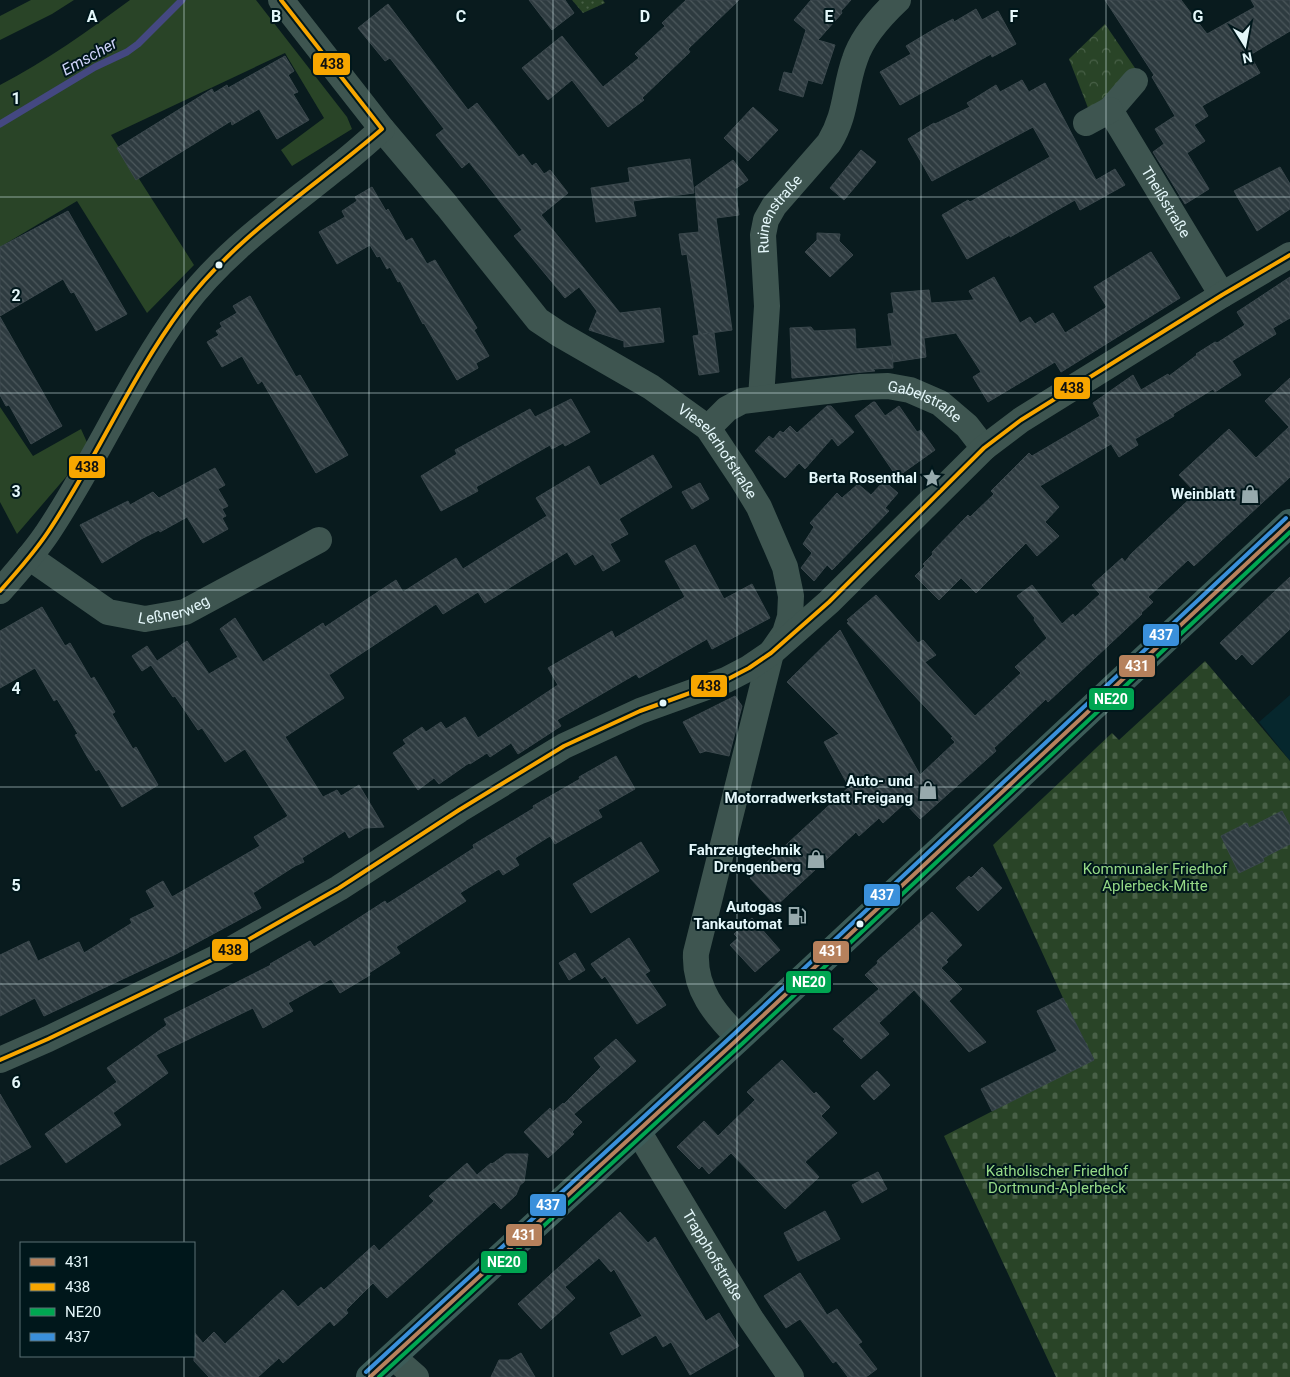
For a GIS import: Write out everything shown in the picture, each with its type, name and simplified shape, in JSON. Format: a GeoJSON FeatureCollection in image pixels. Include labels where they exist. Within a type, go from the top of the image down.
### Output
{"type":"FeatureCollection","features":[{"type":"Feature","properties":{"kind":"main road"},"geometry":{"type":"LineString","coordinates":[[370,1377],[739,1038],[1290,523]]}},
{"type":"Feature","properties":{"kind":"street","name":"Vieselerhofstraße"},"geometry":{"type":"LineString","coordinates":[[281,0],[382,129],[447,206],[538,320],[651,387],[708,428],[759,508],[785,567],[791,596],[790,617],[785,633],[771,653],[696,959],[699,986],[708,1003],[721,1020],[739,1038]]}},
{"type":"Feature","properties":{"kind":"street","name":"Ruinenstraße"},"geometry":{"type":"LineString","coordinates":[[761,398],[767,306],[762,235],[766,220],[774,206],[829,143],[836,131],[843,115],[855,58],[884,4]]}},
{"type":"Feature","properties":{"kind":"street"},"geometry":{"type":"LineString","coordinates":[[1086,123],[1110,110],[1135,81]]}},
{"type":"Feature","properties":{"kind":"street","name":"Theißstraße"},"geometry":{"type":"LineString","coordinates":[[1110,110],[1222,294]]}},
{"type":"Feature","properties":{"kind":"street"},"geometry":{"type":"LineString","coordinates":[[0,591],[48,533],[107,434],[153,351],[198,288],[218,266],[251,236],[337,168],[382,129]]}},
{"type":"Feature","properties":{"kind":"street"},"geometry":{"type":"LineString","coordinates":[[0,1060],[48,1039],[216,958],[340,888],[459,810],[564,746],[640,711],[726,680],[749,668],[771,653],[828,602],[984,448],[1021,420],[1222,294],[1290,255]]}},
{"type":"Feature","properties":{"kind":"street","name":"Gabelstraße"},"geometry":{"type":"LineString","coordinates":[[761,398],[861,387],[888,386],[910,390],[947,408],[967,426],[984,448]]}},
{"type":"Feature","properties":{"kind":"street"},"geometry":{"type":"LineString","coordinates":[[708,428],[727,409],[742,401],[761,398]]}},
{"type":"Feature","properties":{"kind":"street","name":"Leßnerweg"},"geometry":{"type":"LineString","coordinates":[[29,557],[108,612],[146,619],[186,612],[318,540]]}},
{"type":"Feature","properties":{"kind":"street","name":"Trapphofstraße"},"geometry":{"type":"LineString","coordinates":[[638,1131],[751,1319],[791,1377]]}},
{"type":"Feature","properties":{"kind":"street"},"geometry":{"type":"LineString","coordinates":[[392,1356],[416,1377]]}},
{"type":"Feature","properties":{"kind":"shaded area"},"geometry":{"type":"Polygon","coordinates":[[[1290,695],[1290,761],[1259,722],[1290,695]]]}},
{"type":"Feature","properties":{"kind":"green space"},"geometry":{"type":"Polygon","coordinates":[[[31,0],[74,0],[52,14],[0,40],[0,16],[31,0]]]}},
{"type":"Feature","properties":{"kind":"green space"},"geometry":{"type":"Polygon","coordinates":[[[130,0],[256,0],[347,117],[352,129],[292,166],[281,150],[324,118],[285,53],[111,135],[194,265],[147,313],[77,201],[0,247],[0,85],[34,66],[130,0]]]}},
{"type":"Feature","properties":{"kind":"green space"},"geometry":{"type":"Polygon","coordinates":[[[572,0],[603,0],[605,3],[583,13],[572,0]]]}},
{"type":"Feature","properties":{"kind":"green space"},"geometry":{"type":"Polygon","coordinates":[[[1105,24],[1135,68],[1090,113],[1069,59],[1105,24]]]}},
{"type":"Feature","properties":{"kind":"green space"},"geometry":{"type":"Polygon","coordinates":[[[0,407],[33,456],[81,429],[90,449],[17,534],[0,502],[0,407]]]}},
{"type":"Feature","properties":{"kind":"green space","name":"Kommunaler Friedhof Aplerbeck-Mitte"},"geometry":{"type":"Polygon","coordinates":[[[1205,661],[1290,761],[1290,1377],[1056,1377],[944,1136],[1094,1059],[1063,998],[993,845],[1112,733],[1119,740],[1205,661]]]}},
{"type":"Feature","properties":{"kind":"building"},"geometry":{"type":"Polygon","coordinates":[[[529,0],[565,0],[574,13],[552,30],[529,0]]]}},
{"type":"Feature","properties":{"kind":"building"},"geometry":{"type":"Polygon","coordinates":[[[686,0],[739,0],[688,49],[690,52],[642,98],[644,100],[608,127],[572,80],[548,100],[522,68],[562,36],[603,87],[639,58],[635,54],[665,26],[662,23],[686,0]]]}},
{"type":"Feature","properties":{"kind":"building"},"geometry":{"type":"Polygon","coordinates":[[[811,0],[851,0],[818,40],[835,45],[822,84],[808,80],[803,97],[779,90],[784,72],[792,74],[806,30],[794,20],[811,0]]]}},
{"type":"Feature","properties":{"kind":"building"},"geometry":{"type":"Polygon","coordinates":[[[1105,0],[1181,0],[1207,34],[1255,7],[1251,0],[1290,0],[1290,31],[1250,55],[1260,73],[1202,106],[1208,116],[1194,125],[1205,141],[1187,153],[1209,189],[1185,204],[1153,152],[1164,144],[1155,129],[1175,116],[1152,77],[1154,75],[1105,0]]]}},
{"type":"Feature","properties":{"kind":"building"},"geometry":{"type":"Polygon","coordinates":[[[388,4],[468,110],[477,103],[519,157],[523,154],[532,166],[536,163],[544,174],[550,170],[568,193],[541,215],[620,313],[660,308],[664,342],[624,347],[624,341],[589,330],[597,311],[579,287],[565,298],[514,236],[522,230],[469,162],[462,168],[436,135],[444,129],[390,58],[385,61],[358,28],[388,4]]]}},
{"type":"Feature","properties":{"kind":"building"},"geometry":{"type":"Polygon","coordinates":[[[976,9],[982,20],[998,11],[1016,44],[992,57],[991,54],[900,105],[880,72],[911,54],[906,46],[953,19],[954,22],[976,9]]]}},
{"type":"Feature","properties":{"kind":"building"},"geometry":{"type":"Polygon","coordinates":[[[285,56],[294,71],[288,75],[298,92],[293,94],[309,120],[277,139],[259,109],[232,125],[231,121],[136,180],[117,148],[212,89],[214,93],[227,85],[228,88],[285,56]]]}},
{"type":"Feature","properties":{"kind":"building"},"geometry":{"type":"Polygon","coordinates":[[[1022,80],[1029,92],[1045,83],[1096,180],[1115,169],[1125,185],[1080,210],[1075,200],[967,259],[942,215],[968,200],[970,202],[1050,157],[1033,127],[932,181],[908,139],[934,123],[970,107],[967,103],[996,85],[1000,92],[1022,80]]]}},
{"type":"Feature","properties":{"kind":"building"},"geometry":{"type":"Polygon","coordinates":[[[753,107],[778,130],[748,161],[724,138],[753,107]]]}},
{"type":"Feature","properties":{"kind":"building"},"geometry":{"type":"Polygon","coordinates":[[[861,150],[876,162],[844,200],[830,188],[861,150]]]}},
{"type":"Feature","properties":{"kind":"building"},"geometry":{"type":"Polygon","coordinates":[[[690,159],[694,193],[633,201],[636,216],[596,222],[591,188],[630,182],[628,168],[690,159]]]}},
{"type":"Feature","properties":{"kind":"building"},"geometry":{"type":"Polygon","coordinates":[[[733,160],[748,180],[735,189],[739,215],[716,218],[732,330],[703,334],[714,333],[719,372],[699,375],[693,336],[699,335],[687,254],[682,255],[679,234],[699,232],[695,187],[733,160]]]}},
{"type":"Feature","properties":{"kind":"building"},"geometry":{"type":"Polygon","coordinates":[[[1280,167],[1290,184],[1290,209],[1257,231],[1234,191],[1280,167]]]}},
{"type":"Feature","properties":{"kind":"building"},"geometry":{"type":"Polygon","coordinates":[[[372,187],[386,211],[388,209],[406,241],[412,238],[427,264],[435,260],[477,328],[474,330],[489,356],[476,363],[478,368],[457,380],[423,324],[400,281],[398,282],[390,267],[387,269],[380,256],[377,257],[370,245],[337,264],[319,232],[345,217],[342,211],[357,201],[355,197],[372,187]]]}},
{"type":"Feature","properties":{"kind":"building"},"geometry":{"type":"Polygon","coordinates":[[[68,211],[127,314],[96,331],[74,292],[71,293],[63,279],[0,316],[0,247],[68,211]]]}},
{"type":"Feature","properties":{"kind":"building"},"geometry":{"type":"Polygon","coordinates":[[[817,233],[840,234],[839,241],[853,255],[830,277],[805,252],[817,240],[817,233]]]}},
{"type":"Feature","properties":{"kind":"building"},"geometry":{"type":"Polygon","coordinates":[[[1151,252],[1180,298],[1061,372],[1055,362],[988,402],[973,377],[981,372],[956,333],[924,338],[926,357],[893,362],[892,351],[893,368],[792,378],[790,328],[811,327],[814,331],[855,329],[856,349],[892,346],[888,314],[894,313],[891,293],[929,290],[931,303],[974,300],[969,291],[994,277],[1020,323],[1030,317],[1035,324],[1053,313],[1065,333],[1107,307],[1094,287],[1151,252]]]}},
{"type":"Feature","properties":{"kind":"building"},"geometry":{"type":"Polygon","coordinates":[[[1290,277],[1290,318],[1273,328],[1276,334],[1232,361],[1241,375],[1215,392],[1213,389],[1173,414],[1174,416],[1135,439],[1138,445],[1119,457],[1111,444],[1040,486],[1059,507],[1045,522],[1059,536],[1037,556],[1026,543],[976,593],[961,578],[939,600],[915,576],[925,566],[923,564],[933,554],[932,552],[968,515],[970,517],[994,494],[991,491],[1029,453],[1032,456],[1100,416],[1093,403],[1133,375],[1141,390],[1168,374],[1169,376],[1196,354],[1245,325],[1237,312],[1290,277]]]}},
{"type":"Feature","properties":{"kind":"building"},"geometry":{"type":"Polygon","coordinates":[[[250,296],[296,377],[300,375],[348,455],[316,473],[262,381],[258,384],[242,356],[222,367],[207,342],[219,335],[216,331],[222,327],[220,323],[237,313],[233,306],[250,296]]]}},
{"type":"Feature","properties":{"kind":"building"},"geometry":{"type":"Polygon","coordinates":[[[0,317],[62,426],[31,444],[9,405],[6,406],[0,395],[0,317]]]}},
{"type":"Feature","properties":{"kind":"building"},"geometry":{"type":"Polygon","coordinates":[[[1290,378],[1290,477],[1194,566],[1188,560],[1148,597],[1153,602],[1142,614],[1048,702],[1046,699],[994,748],[996,751],[920,819],[905,803],[883,823],[879,818],[859,836],[856,832],[776,906],[750,878],[849,787],[824,742],[839,734],[787,682],[840,630],[920,775],[955,742],[951,738],[953,737],[847,623],[849,621],[847,620],[876,595],[918,643],[923,640],[936,655],[925,662],[975,716],[1021,673],[1015,667],[1047,638],[1034,620],[1035,618],[1017,596],[1032,585],[1062,624],[1073,614],[1075,617],[1100,594],[1092,585],[1122,558],[1125,562],[1131,554],[1196,493],[1179,475],[1229,429],[1256,458],[1289,427],[1265,401],[1290,378]]]}},
{"type":"Feature","properties":{"kind":"building"},"geometry":{"type":"Polygon","coordinates":[[[571,399],[590,432],[565,446],[563,443],[552,449],[550,445],[476,487],[478,491],[441,511],[421,476],[457,454],[455,450],[530,409],[535,417],[571,399]]]}},
{"type":"Feature","properties":{"kind":"building"},"geometry":{"type":"Polygon","coordinates":[[[875,402],[885,416],[899,406],[917,432],[921,430],[935,450],[897,477],[855,416],[875,402]]]}},
{"type":"Feature","properties":{"kind":"building"},"geometry":{"type":"Polygon","coordinates":[[[827,406],[831,406],[854,432],[838,446],[832,438],[805,469],[799,463],[785,478],[755,451],[769,436],[773,439],[780,431],[783,433],[790,426],[797,433],[827,406]]]}},
{"type":"Feature","properties":{"kind":"building"},"geometry":{"type":"Polygon","coordinates":[[[653,455],[672,487],[619,519],[628,534],[610,544],[620,561],[603,571],[593,554],[575,565],[567,552],[485,603],[478,592],[443,614],[436,604],[329,675],[344,698],[285,737],[323,797],[337,790],[341,796],[359,785],[384,827],[365,828],[349,838],[345,831],[302,858],[304,862],[253,893],[261,908],[176,954],[44,1016],[35,998],[0,1016],[0,955],[29,941],[38,961],[79,942],[84,953],[132,923],[130,919],[155,907],[146,891],[163,881],[172,897],[260,846],[254,837],[288,816],[245,749],[225,762],[202,728],[198,730],[151,665],[142,671],[132,656],[147,646],[157,661],[187,641],[209,674],[238,657],[220,629],[235,618],[263,662],[323,623],[325,627],[396,580],[403,592],[456,558],[463,569],[547,516],[536,498],[589,466],[600,486],[653,455]]]}},
{"type":"Feature","properties":{"kind":"building"},"geometry":{"type":"Polygon","coordinates":[[[215,468],[225,485],[218,489],[228,506],[222,509],[226,516],[222,518],[228,529],[203,543],[187,517],[160,532],[159,530],[143,538],[102,563],[80,525],[128,501],[130,505],[153,492],[159,498],[215,468]]]}},
{"type":"Feature","properties":{"kind":"building"},"geometry":{"type":"Polygon","coordinates":[[[884,481],[898,493],[885,508],[889,511],[832,570],[827,565],[814,581],[801,568],[812,553],[803,544],[814,527],[810,523],[837,493],[842,498],[858,484],[871,495],[884,481]]]}},
{"type":"Feature","properties":{"kind":"building"},"geometry":{"type":"Polygon","coordinates":[[[700,483],[709,499],[692,509],[682,492],[700,483]]]}},
{"type":"Feature","properties":{"kind":"building"},"geometry":{"type":"Polygon","coordinates":[[[695,545],[724,599],[752,584],[770,618],[712,649],[707,639],[639,678],[636,674],[557,720],[561,726],[518,754],[511,743],[490,757],[487,753],[469,763],[439,784],[434,778],[418,790],[393,753],[406,744],[403,740],[422,727],[426,732],[441,722],[446,729],[465,717],[478,738],[558,685],[548,668],[612,631],[615,638],[685,597],[665,561],[695,545]]]}},
{"type":"Feature","properties":{"kind":"building"},"geometry":{"type":"Polygon","coordinates":[[[1290,577],[1290,629],[1252,665],[1242,654],[1236,660],[1220,643],[1290,577]]]}},
{"type":"Feature","properties":{"kind":"building"},"geometry":{"type":"Polygon","coordinates":[[[42,607],[65,646],[70,643],[91,679],[94,677],[115,712],[112,714],[133,749],[136,747],[158,785],[122,807],[99,769],[96,771],[75,735],[78,734],[57,699],[54,701],[35,668],[0,688],[0,631],[42,607]]]}},
{"type":"Feature","properties":{"kind":"building"},"geometry":{"type":"Polygon","coordinates":[[[735,696],[742,706],[729,756],[706,751],[700,753],[683,722],[735,696]]]}},
{"type":"Feature","properties":{"kind":"building"},"geometry":{"type":"Polygon","coordinates":[[[616,756],[635,789],[598,810],[602,817],[555,844],[550,836],[515,858],[519,865],[503,875],[499,869],[460,893],[466,901],[396,947],[400,953],[369,973],[370,975],[340,993],[331,979],[288,1003],[293,1011],[263,1028],[253,1008],[156,1055],[168,1073],[113,1113],[121,1125],[66,1163],[45,1134],[117,1082],[107,1068],[167,1025],[164,1019],[271,965],[310,941],[314,947],[385,901],[387,904],[406,892],[474,848],[473,845],[534,808],[533,806],[616,756]]]}},
{"type":"Feature","properties":{"kind":"building"},"geometry":{"type":"Polygon","coordinates":[[[1282,811],[1290,826],[1290,844],[1263,858],[1264,861],[1239,873],[1221,836],[1247,823],[1249,828],[1282,811]]]}},
{"type":"Feature","properties":{"kind":"building"},"geometry":{"type":"Polygon","coordinates":[[[641,842],[659,871],[591,913],[573,884],[641,842]]]}},
{"type":"Feature","properties":{"kind":"building"},"geometry":{"type":"Polygon","coordinates":[[[982,867],[1002,888],[978,911],[956,888],[969,876],[971,878],[982,867]]]}},
{"type":"Feature","properties":{"kind":"building"},"geometry":{"type":"Polygon","coordinates":[[[932,912],[962,945],[946,960],[948,962],[941,968],[962,989],[949,1001],[986,1042],[969,1052],[914,990],[879,1023],[889,1034],[861,1059],[843,1041],[845,1039],[833,1029],[879,989],[865,975],[878,963],[877,961],[932,912]]]}},
{"type":"Feature","properties":{"kind":"building"},"geometry":{"type":"Polygon","coordinates":[[[752,918],[780,950],[755,972],[730,945],[738,938],[734,934],[752,918]]]}},
{"type":"Feature","properties":{"kind":"building"},"geometry":{"type":"Polygon","coordinates":[[[629,938],[650,971],[645,974],[666,1005],[637,1024],[605,976],[602,979],[591,964],[629,938]]]}},
{"type":"Feature","properties":{"kind":"building"},"geometry":{"type":"Polygon","coordinates":[[[575,953],[585,970],[569,980],[559,963],[575,953]]]}},
{"type":"Feature","properties":{"kind":"building"},"geometry":{"type":"Polygon","coordinates":[[[1063,998],[1094,1060],[992,1111],[981,1089],[1057,1051],[1037,1011],[1063,998]]]}},
{"type":"Feature","properties":{"kind":"building"},"geometry":{"type":"Polygon","coordinates":[[[616,1039],[636,1061],[574,1114],[582,1122],[572,1132],[574,1134],[548,1158],[524,1132],[550,1108],[553,1112],[564,1104],[601,1067],[594,1058],[616,1039]]]}},
{"type":"Feature","properties":{"kind":"building"},"geometry":{"type":"Polygon","coordinates":[[[782,1060],[814,1094],[816,1092],[830,1107],[821,1116],[837,1133],[805,1162],[819,1177],[785,1209],[731,1153],[709,1174],[702,1166],[699,1169],[677,1147],[704,1121],[718,1136],[755,1100],[747,1092],[782,1060]]]}},
{"type":"Feature","properties":{"kind":"building"},"geometry":{"type":"Polygon","coordinates":[[[877,1071],[890,1085],[874,1100],[861,1086],[877,1071]]]}},
{"type":"Feature","properties":{"kind":"building"},"geometry":{"type":"Polygon","coordinates":[[[0,1094],[31,1147],[0,1165],[0,1094]]]}},
{"type":"Feature","properties":{"kind":"building"},"geometry":{"type":"Polygon","coordinates":[[[506,1154],[528,1154],[524,1182],[520,1185],[516,1195],[501,1209],[494,1202],[387,1298],[373,1283],[346,1310],[348,1313],[334,1326],[330,1321],[283,1363],[279,1358],[258,1377],[209,1377],[194,1361],[195,1333],[203,1343],[214,1332],[225,1344],[283,1290],[298,1307],[321,1287],[324,1290],[374,1245],[379,1251],[434,1201],[429,1196],[467,1163],[477,1175],[506,1154]]]}},
{"type":"Feature","properties":{"kind":"building"},"geometry":{"type":"Polygon","coordinates":[[[878,1172],[887,1189],[862,1203],[852,1185],[878,1172]]]}},
{"type":"Feature","properties":{"kind":"building"},"geometry":{"type":"Polygon","coordinates":[[[825,1211],[840,1239],[798,1261],[784,1233],[825,1211]]]}},
{"type":"Feature","properties":{"kind":"building"},"geometry":{"type":"Polygon","coordinates":[[[620,1212],[648,1243],[655,1237],[706,1321],[719,1313],[739,1346],[690,1375],[671,1342],[663,1347],[656,1335],[622,1355],[610,1333],[642,1316],[614,1269],[611,1272],[599,1258],[565,1287],[575,1298],[541,1329],[518,1304],[620,1212]]]}},
{"type":"Feature","properties":{"kind":"building"},"geometry":{"type":"Polygon","coordinates":[[[800,1273],[827,1315],[837,1309],[862,1342],[858,1344],[877,1369],[866,1377],[848,1377],[836,1361],[833,1363],[800,1319],[786,1328],[764,1296],[800,1273]]]}},
{"type":"Feature","properties":{"kind":"building"},"geometry":{"type":"Polygon","coordinates":[[[521,1353],[535,1377],[491,1377],[499,1360],[509,1360],[521,1353]]]}},
{"type":"Feature","properties":{"kind":"waterway","name":"Emscher"},"geometry":{"type":"LineString","coordinates":[[0,124],[95,67],[127,52],[138,44],[182,0]]}},
{"type":"Feature","properties":{"kind":"transit line","name":"438"},"geometry":{"type":"LineString","coordinates":[[281,0],[382,129]]}},
{"type":"Feature","properties":{"kind":"transit line","name":"438"},"geometry":{"type":"LineString","coordinates":[[0,591],[48,532],[146,362],[182,308],[203,282],[251,235],[382,129]]}},
{"type":"Feature","properties":{"kind":"transit line","name":"438"},"geometry":{"type":"LineString","coordinates":[[0,1060],[48,1039],[216,958],[339,888],[459,810],[564,746],[640,711],[726,680],[749,668],[771,653],[829,602],[984,448],[1021,420],[1290,255]]}},
{"type":"Feature","properties":{"kind":"transit line","name":"437"},"geometry":{"type":"LineString","coordinates":[[366,1372],[735,1033],[1286,518]]}},
{"type":"Feature","properties":{"kind":"transit line","name":"431"},"geometry":{"type":"LineString","coordinates":[[370,1377],[739,1038],[1290,523]]}},
{"type":"Feature","properties":{"kind":"transit line","name":"NE20"},"geometry":{"type":"LineString","coordinates":[[379,1377],[743,1043],[1290,532]]}},
{"type":"Feature","properties":{"kind":"place","name":"Berta Rosenthal"},"geometry":{"type":"Point","coordinates":[932,478]}},
{"type":"Feature","properties":{"kind":"place","name":"Weinblatt"},"geometry":{"type":"Point","coordinates":[1250,494]}},
{"type":"Feature","properties":{"kind":"place","name":"Auto- und Motorradwerkstatt Freigang"},"geometry":{"type":"Point","coordinates":[928,790]}},
{"type":"Feature","properties":{"kind":"place","name":"Fahrzeugtechnik Drengenberg"},"geometry":{"type":"Point","coordinates":[816,859]}},
{"type":"Feature","properties":{"kind":"place","name":"Autogas Tankautomat"},"geometry":{"type":"Point","coordinates":[797,916]}},
{"type":"Feature","properties":{"kind":"park label","name":"Katholischer Friedhof Dortmund-Aplerbeck"},"geometry":{"type":"Point","coordinates":[1057,1180]}}]}
